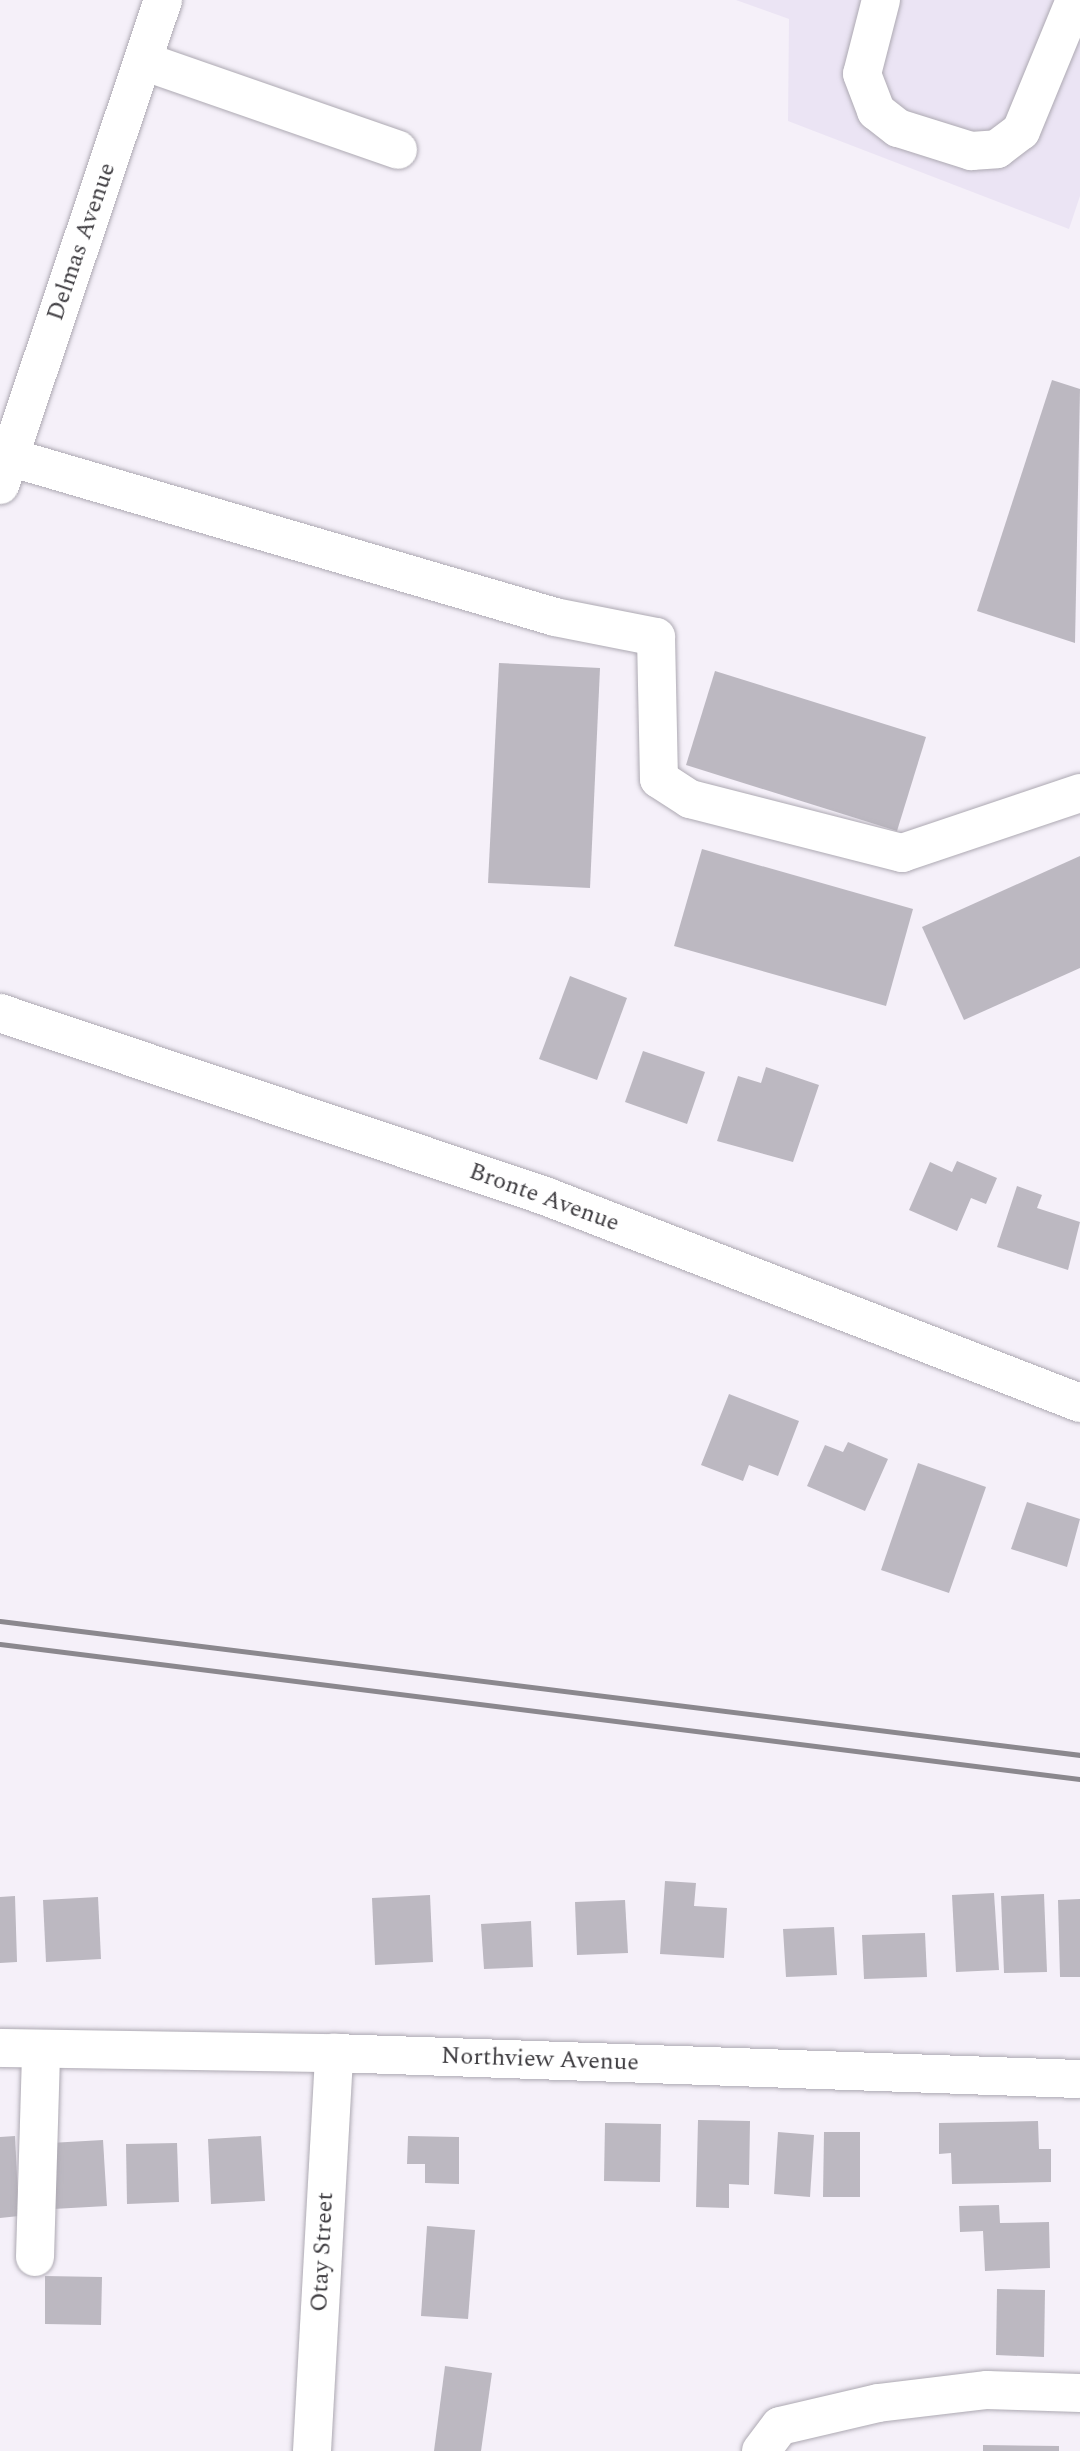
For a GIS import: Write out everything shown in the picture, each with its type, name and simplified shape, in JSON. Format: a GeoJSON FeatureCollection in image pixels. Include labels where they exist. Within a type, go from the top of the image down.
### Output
{"type":"FeatureCollection","features":[{"type":"Feature","properties":{"kind":"street","name":"Delmas Avenue"},"geometry":{"type":"LineString","coordinates":[[5,471],[163,0]]}},
{"type":"Feature","properties":{"kind":"street"},"geometry":{"type":"LineString","coordinates":[[881,0],[862,75],[876,111],[898,128],[971,151],[997,149],[1021,131],[1075,0]]}},
{"type":"Feature","properties":{"kind":"street"},"geometry":{"type":"LineString","coordinates":[[142,61],[398,150]]}},
{"type":"Feature","properties":{"kind":"street"},"geometry":{"type":"LineString","coordinates":[[5,471],[555,617],[656,637],[659,779],[690,799],[902,853],[1080,793]]}},
{"type":"Feature","properties":{"kind":"street","name":"Bronte Avenue"},"geometry":{"type":"LineString","coordinates":[[0,1013],[545,1196],[1080,1403]]}},
{"type":"Feature","properties":{"kind":"street","name":"Northview Avenue"},"geometry":{"type":"LineString","coordinates":[[0,2048],[334,2053],[1080,2079]]}},
{"type":"Feature","properties":{"kind":"street"},"geometry":{"type":"LineString","coordinates":[[35,2258],[41,2049]]}},
{"type":"Feature","properties":{"kind":"street","name":"Otay Street"},"geometry":{"type":"LineString","coordinates":[[312,2451],[334,2053]]}},
{"type":"Feature","properties":{"kind":"street"},"geometry":{"type":"LineString","coordinates":[[761,2451],[780,2426],[878,2403],[987,2390],[1080,2393]]}},
{"type":"Feature","properties":{"kind":"shaded area"},"geometry":{"type":"Polygon","coordinates":[[[736,0],[1080,0],[1080,196],[1069,229],[788,121],[789,19],[736,0]]]}},
{"type":"Feature","properties":{"kind":"building"},"geometry":{"type":"Polygon","coordinates":[[[1052,380],[1080,389],[1075,643],[977,611],[1052,380]]]}},
{"type":"Feature","properties":{"kind":"building"},"geometry":{"type":"Polygon","coordinates":[[[499,663],[600,668],[590,888],[488,883],[499,663]]]}},
{"type":"Feature","properties":{"kind":"building"},"geometry":{"type":"Polygon","coordinates":[[[715,671],[926,737],[897,831],[686,765],[715,671]]]}},
{"type":"Feature","properties":{"kind":"building"},"geometry":{"type":"Polygon","coordinates":[[[702,849],[913,909],[886,1006],[674,946],[702,849]]]}},
{"type":"Feature","properties":{"kind":"building"},"geometry":{"type":"Polygon","coordinates":[[[1080,856],[1080,968],[964,1020],[922,927],[1080,856]]]}},
{"type":"Feature","properties":{"kind":"building"},"geometry":{"type":"Polygon","coordinates":[[[570,976],[627,998],[597,1080],[539,1059],[570,976]]]}},
{"type":"Feature","properties":{"kind":"building"},"geometry":{"type":"Polygon","coordinates":[[[643,1051],[705,1072],[687,1124],[625,1102],[643,1051]]]}},
{"type":"Feature","properties":{"kind":"building"},"geometry":{"type":"Polygon","coordinates":[[[766,1067],[819,1085],[793,1162],[717,1141],[738,1076],[761,1083],[766,1067]]]}},
{"type":"Feature","properties":{"kind":"building"},"geometry":{"type":"Polygon","coordinates":[[[957,1161],[997,1178],[986,1204],[971,1198],[957,1231],[909,1210],[930,1162],[952,1172],[957,1161]]]}},
{"type":"Feature","properties":{"kind":"building"},"geometry":{"type":"Polygon","coordinates":[[[1017,1186],[1042,1195],[1037,1208],[1080,1222],[1068,1270],[997,1247],[1017,1186]]]}},
{"type":"Feature","properties":{"kind":"building"},"geometry":{"type":"Polygon","coordinates":[[[729,1394],[799,1421],[778,1476],[749,1465],[743,1481],[701,1465],[729,1394]]]}},
{"type":"Feature","properties":{"kind":"building"},"geometry":{"type":"Polygon","coordinates":[[[848,1442],[888,1459],[865,1511],[807,1486],[825,1445],[843,1452],[848,1442]]]}},
{"type":"Feature","properties":{"kind":"building"},"geometry":{"type":"Polygon","coordinates":[[[918,1463],[986,1487],[949,1593],[881,1570],[918,1463]]]}},
{"type":"Feature","properties":{"kind":"building"},"geometry":{"type":"Polygon","coordinates":[[[1027,1502],[1080,1519],[1067,1567],[1011,1549],[1027,1502]]]}},
{"type":"Feature","properties":{"kind":"building"},"geometry":{"type":"Polygon","coordinates":[[[665,1881],[696,1883],[694,1906],[727,1908],[724,1958],[660,1954],[665,1881]]]}},
{"type":"Feature","properties":{"kind":"building"},"geometry":{"type":"Polygon","coordinates":[[[994,1893],[999,1970],[956,1972],[952,1895],[994,1893]]]}},
{"type":"Feature","properties":{"kind":"building"},"geometry":{"type":"Polygon","coordinates":[[[1044,1894],[1047,1972],[1004,1973],[1001,1896],[1044,1894]]]}},
{"type":"Feature","properties":{"kind":"building"},"geometry":{"type":"Polygon","coordinates":[[[430,1895],[433,1962],[375,1965],[372,1898],[430,1895]]]}},
{"type":"Feature","properties":{"kind":"building"},"geometry":{"type":"Polygon","coordinates":[[[15,1896],[17,1962],[0,1963],[0,1897],[15,1896]]]}},
{"type":"Feature","properties":{"kind":"building"},"geometry":{"type":"Polygon","coordinates":[[[98,1897],[101,1959],[46,1962],[43,1900],[98,1897]]]}},
{"type":"Feature","properties":{"kind":"building"},"geometry":{"type":"Polygon","coordinates":[[[1080,1899],[1080,1977],[1060,1977],[1058,1900],[1080,1899]]]}},
{"type":"Feature","properties":{"kind":"building"},"geometry":{"type":"Polygon","coordinates":[[[625,1900],[628,1953],[577,1955],[575,1902],[625,1900]]]}},
{"type":"Feature","properties":{"kind":"building"},"geometry":{"type":"Polygon","coordinates":[[[531,1921],[533,1967],[484,1969],[481,1924],[531,1921]]]}},
{"type":"Feature","properties":{"kind":"building"},"geometry":{"type":"Polygon","coordinates":[[[834,1927],[837,1975],[786,1977],[783,1929],[834,1927]]]}},
{"type":"Feature","properties":{"kind":"building"},"geometry":{"type":"Polygon","coordinates":[[[925,1933],[927,1977],[864,1979],[862,1935],[925,1933]]]}},
{"type":"Feature","properties":{"kind":"building"},"geometry":{"type":"Polygon","coordinates":[[[698,2120],[750,2121],[749,2185],[729,2184],[729,2208],[696,2207],[698,2120]]]}},
{"type":"Feature","properties":{"kind":"building"},"geometry":{"type":"Polygon","coordinates":[[[1038,2121],[1039,2149],[1051,2149],[1051,2182],[952,2184],[951,2153],[939,2154],[939,2123],[1038,2121]]]}},
{"type":"Feature","properties":{"kind":"building"},"geometry":{"type":"Polygon","coordinates":[[[605,2123],[661,2124],[660,2182],[604,2181],[605,2123]]]}},
{"type":"Feature","properties":{"kind":"building"},"geometry":{"type":"Polygon","coordinates":[[[778,2132],[814,2135],[810,2197],[774,2194],[778,2132]]]}},
{"type":"Feature","properties":{"kind":"building"},"geometry":{"type":"Polygon","coordinates":[[[824,2132],[860,2132],[860,2197],[823,2197],[824,2132]]]}},
{"type":"Feature","properties":{"kind":"building"},"geometry":{"type":"Polygon","coordinates":[[[15,2136],[19,2216],[0,2218],[0,2137],[15,2136]]]}},
{"type":"Feature","properties":{"kind":"building"},"geometry":{"type":"Polygon","coordinates":[[[261,2136],[265,2201],[211,2204],[208,2139],[261,2136]]]}},
{"type":"Feature","properties":{"kind":"building"},"geometry":{"type":"Polygon","coordinates":[[[408,2136],[459,2137],[459,2184],[425,2183],[425,2164],[407,2164],[408,2136]]]}},
{"type":"Feature","properties":{"kind":"building"},"geometry":{"type":"Polygon","coordinates":[[[103,2140],[107,2206],[53,2209],[50,2143],[103,2140]]]}},
{"type":"Feature","properties":{"kind":"building"},"geometry":{"type":"Polygon","coordinates":[[[177,2143],[179,2202],[127,2204],[126,2144],[177,2143]]]}},
{"type":"Feature","properties":{"kind":"building"},"geometry":{"type":"Polygon","coordinates":[[[999,2205],[1000,2223],[1049,2222],[1050,2268],[985,2271],[983,2231],[960,2232],[959,2206],[999,2205]]]}},
{"type":"Feature","properties":{"kind":"building"},"geometry":{"type":"Polygon","coordinates":[[[427,2226],[475,2230],[468,2319],[421,2316],[427,2226]]]}},
{"type":"Feature","properties":{"kind":"building"},"geometry":{"type":"Polygon","coordinates":[[[45,2276],[102,2277],[101,2325],[45,2324],[45,2276]]]}},
{"type":"Feature","properties":{"kind":"building"},"geometry":{"type":"Polygon","coordinates":[[[997,2289],[1045,2290],[1044,2357],[996,2355],[997,2289]]]}},
{"type":"Feature","properties":{"kind":"building"},"geometry":{"type":"Polygon","coordinates":[[[445,2366],[492,2373],[481,2451],[434,2451],[445,2366]]]}},
{"type":"Feature","properties":{"kind":"building"},"geometry":{"type":"Polygon","coordinates":[[[983,2445],[1059,2446],[1059,2451],[983,2451],[983,2445]]]}},
{"type":"Feature","properties":{"kind":"railway"},"geometry":{"type":"LineString","coordinates":[[0,1621],[1080,1755]]}},
{"type":"Feature","properties":{"kind":"railway"},"geometry":{"type":"LineString","coordinates":[[0,1644],[1080,1779]]}}]}
